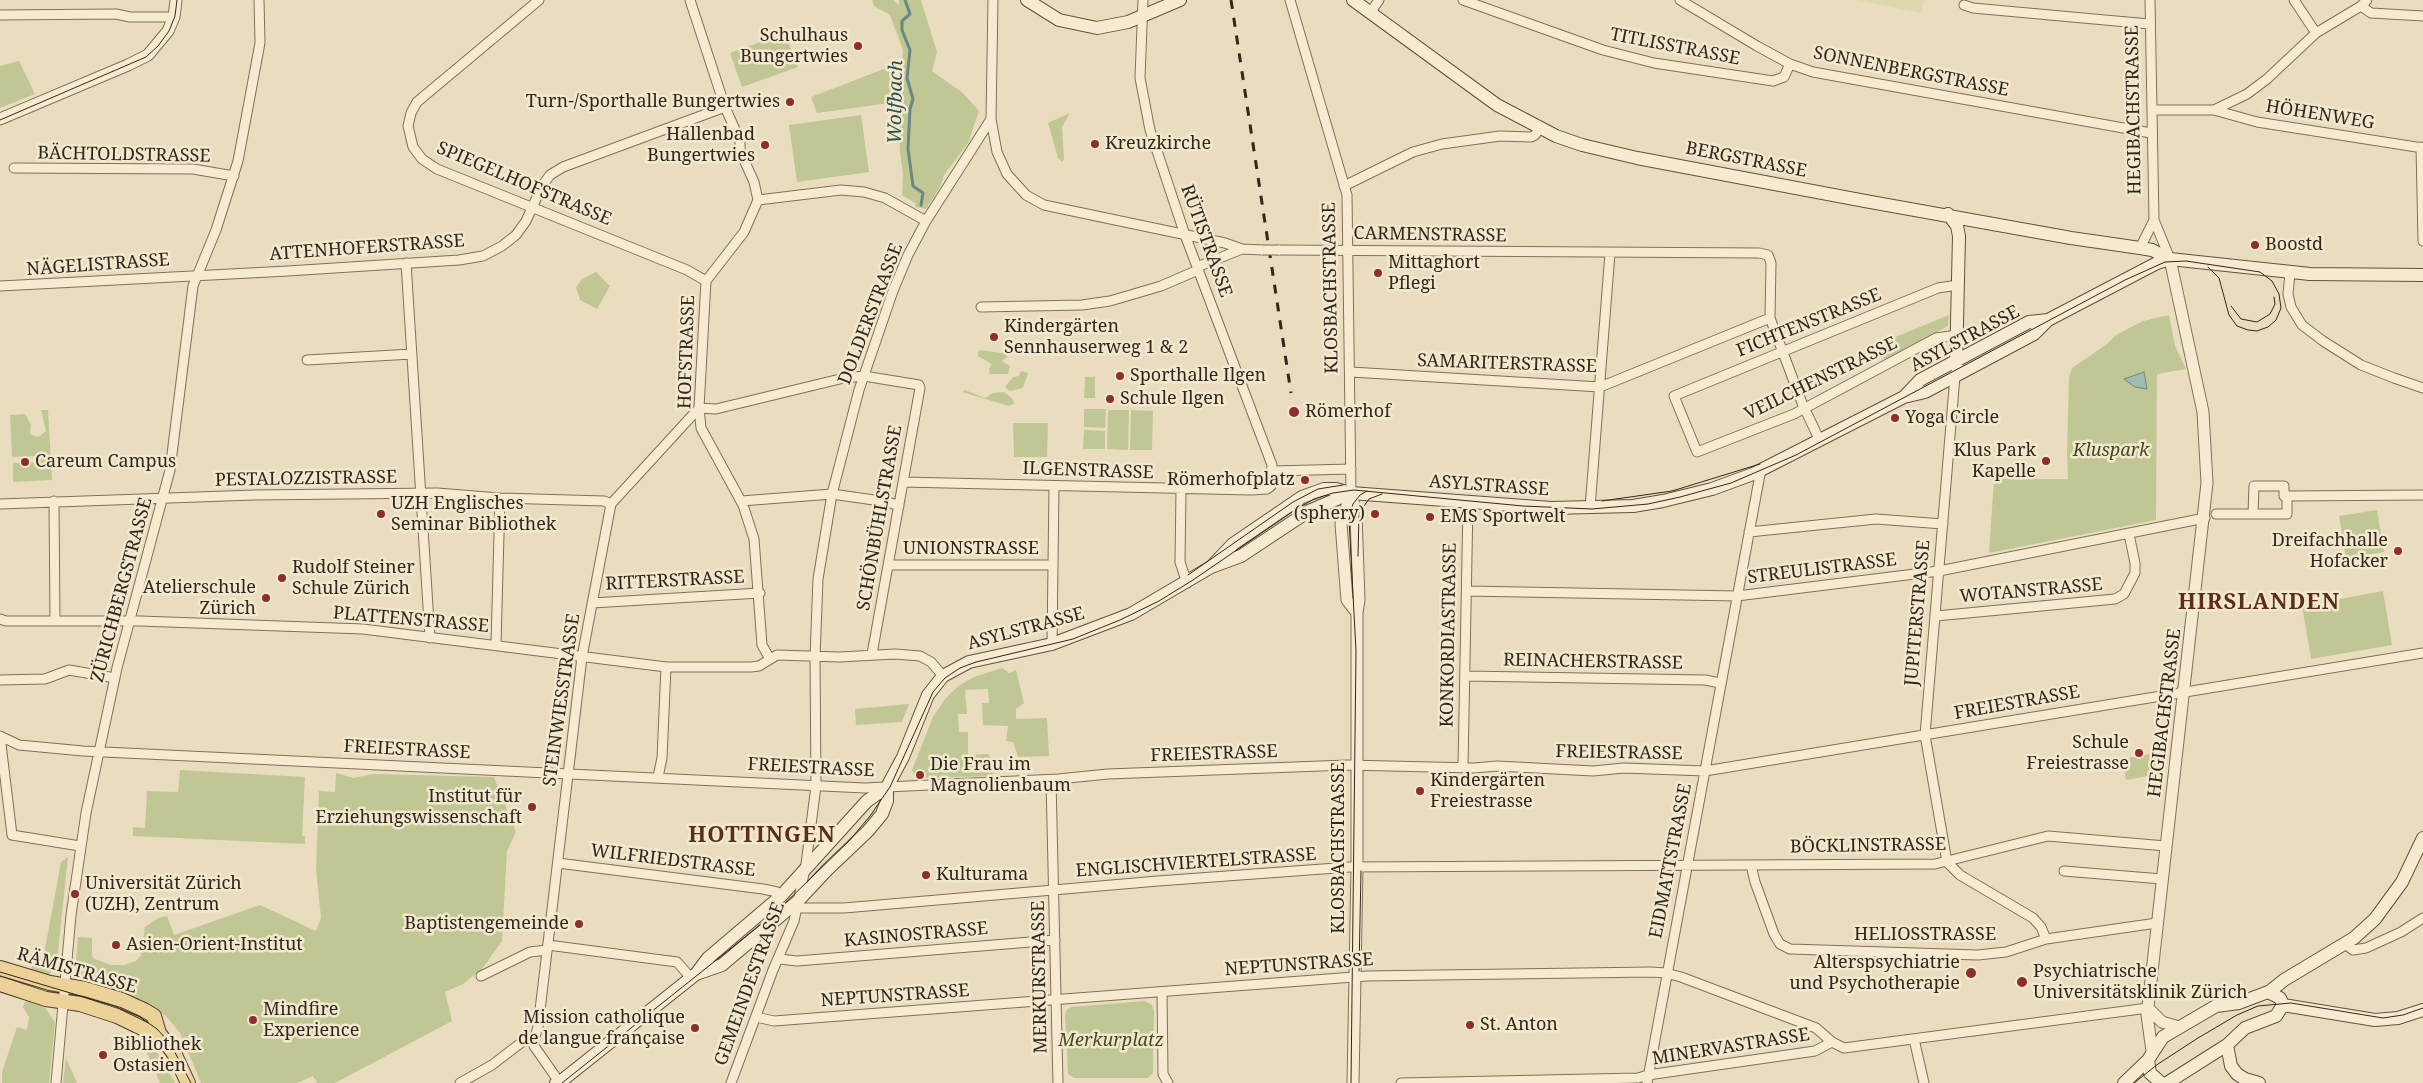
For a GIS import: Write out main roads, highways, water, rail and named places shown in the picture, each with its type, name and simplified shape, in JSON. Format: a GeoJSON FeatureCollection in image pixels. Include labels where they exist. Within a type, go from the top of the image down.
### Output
{"type":"FeatureCollection","features":[{"type":"Feature","properties":{"kind":"main road"},"geometry":{"type":"LineString","coordinates":[[1027,0],[1059,20],[1080,26],[1113,26],[1180,0]]}},
{"type":"Feature","properties":{"kind":"main road","name":"BERGSTRASSE"},"geometry":{"type":"LineString","coordinates":[[1353,0],[1484,96],[1540,128],[1582,145],[1637,158],[2071,238],[2152,250],[2170,259]]}},
{"type":"Feature","properties":{"kind":"main road","name":"JUPITERSTRASSE"},"geometry":{"type":"LineString","coordinates":[[1948,214],[1957,226],[1958,236],[1957,360],[1955,376]]}},
{"type":"Feature","properties":{"kind":"main road"},"geometry":{"type":"LineString","coordinates":[[1958,236],[1980,221]]}},
{"type":"Feature","properties":{"kind":"main road"},"geometry":{"type":"LineString","coordinates":[[2170,259],[2290,273],[2423,275]]}},
{"type":"Feature","properties":{"kind":"main road","name":"ASYLSTRASSE"},"geometry":{"type":"LineString","coordinates":[[887,787],[900,763],[928,695],[944,676],[970,662],[1052,644],[1131,614],[1187,583],[1211,567],[1241,556],[1309,511],[1351,493],[1539,508],[1633,506],[1689,496],[1740,480],[1904,397],[1924,392],[2034,334],[2048,320],[2140,270],[2170,259]]}},
{"type":"Feature","properties":{"kind":"main road","name":"ASYLSTRASSE"},"geometry":{"type":"LineString","coordinates":[[1904,397],[1920,380],[1957,360],[2029,322],[2048,320]]}},
{"type":"Feature","properties":{"kind":"main road"},"geometry":{"type":"LineString","coordinates":[[545,1083],[559,1083],[694,976],[708,958],[782,896],[867,801],[887,787]]}},
{"type":"Feature","properties":{"kind":"main road"},"geometry":{"type":"LineString","coordinates":[[694,976],[722,966],[798,905],[882,814],[887,801],[887,787]]}},
{"type":"Feature","properties":{"kind":"main road"},"geometry":{"type":"LineString","coordinates":[[2124,1083],[2150,1056],[2163,1037],[2178,1027],[2210,1008],[2239,1003],[2269,992],[2280,983],[2363,931],[2390,900],[2402,882],[2423,838]]}},
{"type":"Feature","properties":{"kind":"main road","name":"RÄMISTRASSE"},"geometry":{"type":"LineString","coordinates":[[0,968],[64,986],[85,989],[134,1005],[154,1016],[159,1033],[175,1055],[188,1083]]}},
{"type":"Feature","properties":{"kind":"main road","name":"RÄMISTRASSE"},"geometry":{"type":"LineString","coordinates":[[0,984],[64,1002],[80,1004],[117,1016],[146,1030],[159,1033]]}},
{"type":"Feature","properties":{"kind":"main road"},"geometry":{"type":"LineString","coordinates":[[2269,992],[2277,995],[2283,1005],[2375,1020],[2395,1019],[2423,1010]]}},
{"type":"Feature","properties":{"kind":"main road"},"geometry":{"type":"LineString","coordinates":[[2168,1083],[2227,1045],[2244,1028],[2276,1016],[2283,1005]]}},
{"type":"Feature","properties":{"kind":"main road"},"geometry":{"type":"LineString","coordinates":[[2227,1045],[2231,1066],[2237,1074],[2245,1079],[2260,1083]]}},
{"type":"Feature","properties":{"kind":"main road"},"geometry":{"type":"LineString","coordinates":[[2150,1056],[2150,1074],[2161,1083]]}},
{"type":"Feature","properties":{"kind":"water"},"geometry":{"type":"Polygon","coordinates":[[[2144,372],[2147,389],[2135,387],[2124,379],[2144,372]]]}},
{"type":"Feature","properties":{"kind":"waterway","name":"Wolfbach"},"geometry":{"type":"LineString","coordinates":[[905,0],[910,14],[902,21],[902,30],[910,50],[907,78],[913,99],[910,109],[908,149],[913,186],[923,193],[921,205]]}},
{"type":"Feature","properties":{"kind":"tram line"},"geometry":{"type":"LineString","coordinates":[[0,120],[146,57],[158,46],[169,31],[175,16],[177,0]]}},
{"type":"Feature","properties":{"kind":"tram line"},"geometry":{"type":"LineString","coordinates":[[562,1083],[774,914],[849,841],[870,816],[890,787],[933,692],[945,678],[960,668],[976,662],[1073,639],[1120,620],[1159,601],[1193,580],[1295,510],[1314,499],[1333,493],[1354,490],[1523,506],[1592,509],[1648,504],[1731,483],[1796,455],[2125,280],[2165,262],[2186,261],[2260,272],[2272,281],[2279,294],[2281,308],[2276,320],[2268,327],[2257,331],[2237,326],[2229,315],[2219,278],[2208,267]]}},
{"type":"Feature","properties":{"kind":"tram line"},"geometry":{"type":"LineString","coordinates":[[2231,306],[2241,319],[2257,322],[2270,314],[2275,304],[2274,297]]}},
{"type":"Feature","properties":{"kind":"tram line"},"geometry":{"type":"LineString","coordinates":[[1602,501],[1672,491],[1760,464]]}},
{"type":"Feature","properties":{"kind":"tram line"},"geometry":{"type":"LineString","coordinates":[[1188,575],[1293,502],[1318,489],[1343,485]]}},
{"type":"Feature","properties":{"kind":"tram line"},"geometry":{"type":"LineString","coordinates":[[1351,1083],[1356,651],[1349,519],[1353,504],[1360,495],[1367,491]]}},
{"type":"Feature","properties":{"kind":"tram line"},"geometry":{"type":"LineString","coordinates":[[1358,556],[1359,513],[1369,499],[1382,494]]}},
{"type":"Feature","properties":{"kind":"tram line"},"geometry":{"type":"LineString","coordinates":[[1359,971],[1361,871]]}},
{"type":"Feature","properties":{"kind":"tram line"},"geometry":{"type":"LineString","coordinates":[[0,972],[114,1006],[140,1017],[157,1029],[170,1043],[191,1083]]}},
{"type":"Feature","properties":{"kind":"tram line"},"geometry":{"type":"LineString","coordinates":[[2134,1083],[2158,1064],[2198,1038],[2237,1015],[2258,1006],[2291,1003],[2383,1018],[2403,1015],[2423,1008]]}},
{"type":"Feature","properties":{"kind":"railway"},"geometry":{"type":"LineString","coordinates":[[1231,0],[1291,393]]}},
{"type":"Feature","properties":{"kind":"place","name":"Schulhaus Bungertwies"},"geometry":{"type":"Point","coordinates":[858,46]}},
{"type":"Feature","properties":{"kind":"place","name":"Turn-/Sporthalle Bungertwies"},"geometry":{"type":"Point","coordinates":[790,102]}},
{"type":"Feature","properties":{"kind":"place","name":"Kreuzkirche"},"geometry":{"type":"Point","coordinates":[1095,144]}},
{"type":"Feature","properties":{"kind":"place","name":"Hallenbad Bungertwies"},"geometry":{"type":"Point","coordinates":[765,145]}},
{"type":"Feature","properties":{"kind":"place","name":"Boostd"},"geometry":{"type":"Point","coordinates":[2255,245]}},
{"type":"Feature","properties":{"kind":"place","name":"Mittaghort Pflegi"},"geometry":{"type":"Point","coordinates":[1378,273]}},
{"type":"Feature","properties":{"kind":"place","name":"Kindergärten Sennhauserweg 1 & 2"},"geometry":{"type":"Point","coordinates":[994,337]}},
{"type":"Feature","properties":{"kind":"place","name":"Sporthalle Ilgen"},"geometry":{"type":"Point","coordinates":[1120,376]}},
{"type":"Feature","properties":{"kind":"place","name":"Schule Ilgen"},"geometry":{"type":"Point","coordinates":[1110,399]}},
{"type":"Feature","properties":{"kind":"place","name":"Römerhof"},"geometry":{"type":"Point","coordinates":[1294,412]}},
{"type":"Feature","properties":{"kind":"place","name":"Yoga Circle"},"geometry":{"type":"Point","coordinates":[1895,418]}},
{"type":"Feature","properties":{"kind":"place","name":"Klus Park Kapelle"},"geometry":{"type":"Point","coordinates":[2046,461]}},
{"type":"Feature","properties":{"kind":"place","name":"Careum Campus"},"geometry":{"type":"Point","coordinates":[25,462]}},
{"type":"Feature","properties":{"kind":"place","name":"Römerhofplatz"},"geometry":{"type":"Point","coordinates":[1305,480]}},
{"type":"Feature","properties":{"kind":"place","name":"UZH Englisches Seminar Bibliothek"},"geometry":{"type":"Point","coordinates":[381,514]}},
{"type":"Feature","properties":{"kind":"place","name":"(sphery)"},"geometry":{"type":"Point","coordinates":[1375,514]}},
{"type":"Feature","properties":{"kind":"place","name":"EMS Sportwelt"},"geometry":{"type":"Point","coordinates":[1430,517]}},
{"type":"Feature","properties":{"kind":"place","name":"Dreifachhalle Hofacker"},"geometry":{"type":"Point","coordinates":[2398,551]}},
{"type":"Feature","properties":{"kind":"place","name":"Rudolf Steiner Schule Zürich"},"geometry":{"type":"Point","coordinates":[282,578]}},
{"type":"Feature","properties":{"kind":"place","name":"Atelierschule Zürich"},"geometry":{"type":"Point","coordinates":[266,598]}},
{"type":"Feature","properties":{"kind":"place","name":"Schule Freiestrasse"},"geometry":{"type":"Point","coordinates":[2139,753]}},
{"type":"Feature","properties":{"kind":"place","name":"Die Frau im Magnolienbaum"},"geometry":{"type":"Point","coordinates":[920,775]}},
{"type":"Feature","properties":{"kind":"place","name":"Kindergärten Freiestrasse"},"geometry":{"type":"Point","coordinates":[1420,791]}},
{"type":"Feature","properties":{"kind":"place","name":"Institut für Erziehungswissenschaft"},"geometry":{"type":"Point","coordinates":[532,807]}},
{"type":"Feature","properties":{"kind":"place","name":"Kulturama"},"geometry":{"type":"Point","coordinates":[926,875]}},
{"type":"Feature","properties":{"kind":"place","name":"Universität Zürich (UZH), Zentrum"},"geometry":{"type":"Point","coordinates":[75,894]}},
{"type":"Feature","properties":{"kind":"place","name":"Baptistengemeinde"},"geometry":{"type":"Point","coordinates":[579,924]}},
{"type":"Feature","properties":{"kind":"place","name":"Asien-Orient-Institut"},"geometry":{"type":"Point","coordinates":[116,945]}},
{"type":"Feature","properties":{"kind":"place","name":"Alterspsychiatrie und Psychotherapie"},"geometry":{"type":"Point","coordinates":[1971,973]}},
{"type":"Feature","properties":{"kind":"place","name":"Psychiatrische Universitätsklinik Zürich"},"geometry":{"type":"Point","coordinates":[2022,982]}},
{"type":"Feature","properties":{"kind":"place","name":"Mindfire Experience"},"geometry":{"type":"Point","coordinates":[253,1020]}},
{"type":"Feature","properties":{"kind":"place","name":"St. Anton"},"geometry":{"type":"Point","coordinates":[1470,1025]}},
{"type":"Feature","properties":{"kind":"place","name":"Mission catholique de langue française"},"geometry":{"type":"Point","coordinates":[695,1028]}},
{"type":"Feature","properties":{"kind":"place","name":"Bibliothek Ostasien"},"geometry":{"type":"Point","coordinates":[103,1055]}},
{"type":"Feature","properties":{"kind":"district","name":"HIRSLANDEN"},"geometry":{"type":"Point","coordinates":[2259,603]}},
{"type":"Feature","properties":{"kind":"district","name":"HOTTINGEN"},"geometry":{"type":"Point","coordinates":[762,836]}},
{"type":"Feature","properties":{"kind":"park label","name":"Kluspark"},"geometry":{"type":"Point","coordinates":[2111,451]}},
{"type":"Feature","properties":{"kind":"park label","name":"Merkurplatz"},"geometry":{"type":"Point","coordinates":[1111,1041]}}]}
